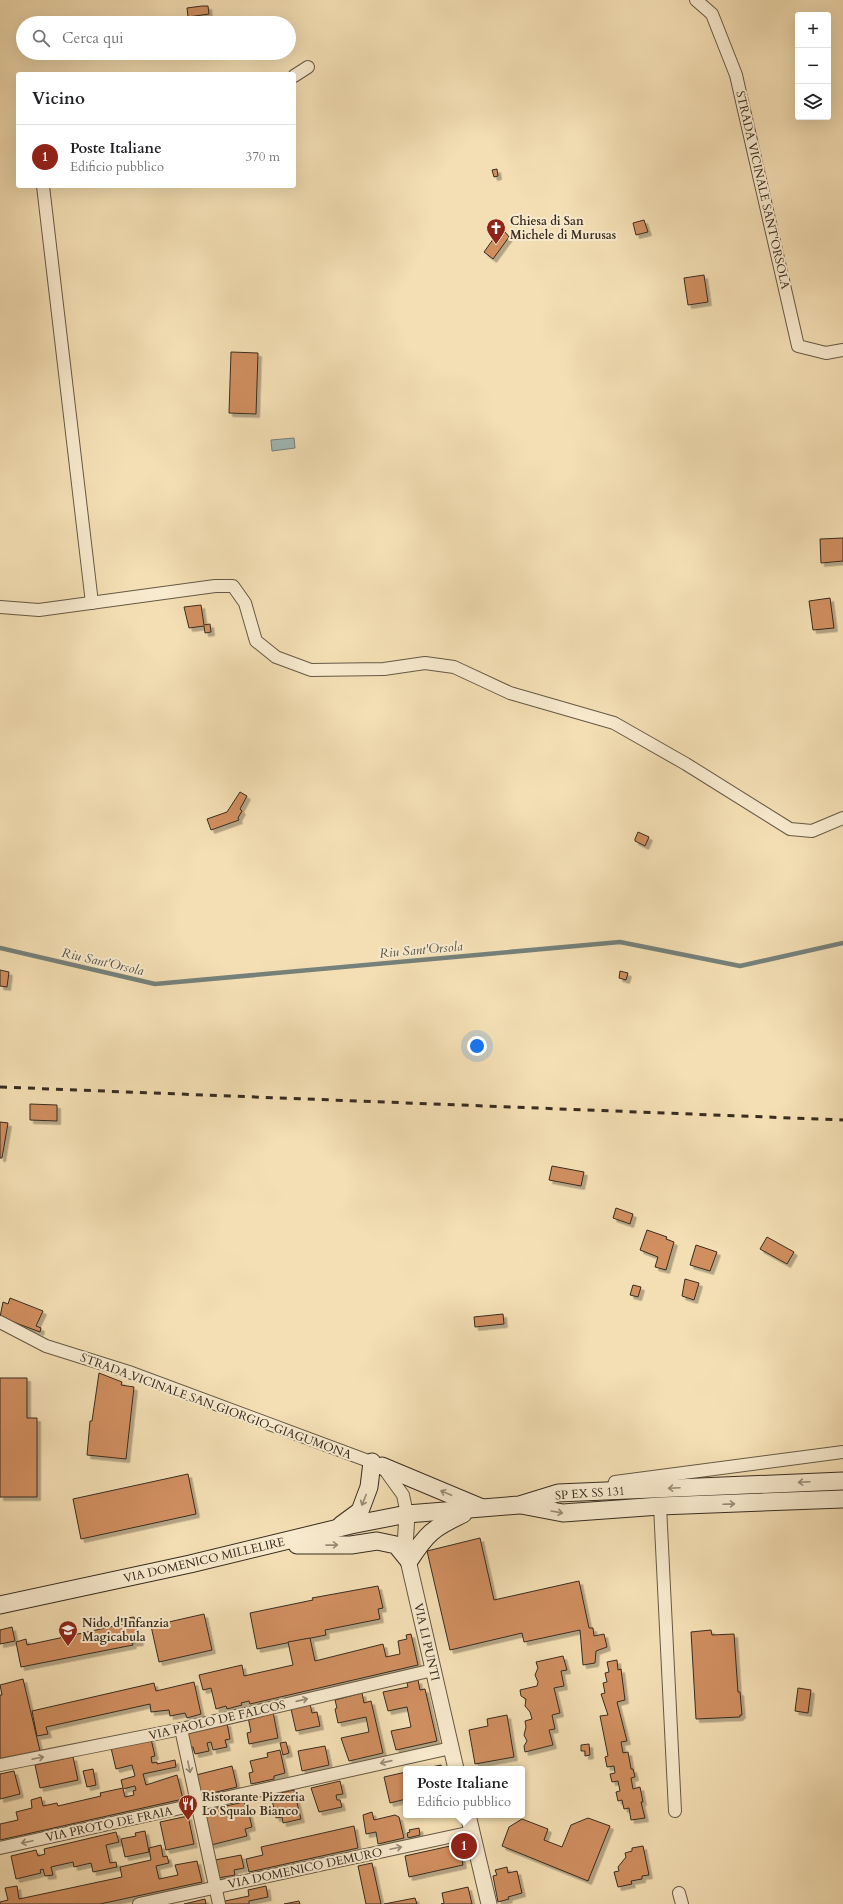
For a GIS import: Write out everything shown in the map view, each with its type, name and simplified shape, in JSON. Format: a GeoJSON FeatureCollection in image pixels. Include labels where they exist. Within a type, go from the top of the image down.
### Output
{"type":"FeatureCollection","features":[{"type":"Feature","properties":{"kind":"main road"},"geometry":{"type":"LineString","coordinates":[[336,1529],[360,1511],[377,1464],[478,1508]]}},
{"type":"Feature","properties":{"kind":"main road","name":"SP EX SS 131"},"geometry":{"type":"LineString","coordinates":[[519,1505],[558,1493],[843,1481]]}},
{"type":"Feature","properties":{"kind":"main road","name":"SP EX SS 131"},"geometry":{"type":"LineString","coordinates":[[519,1505],[563,1513],[660,1506],[843,1499]]}},
{"type":"Feature","properties":{"kind":"main road","name":"VIA DOMENICO MILLELIRE"},"geometry":{"type":"LineString","coordinates":[[0,1605],[407,1514],[519,1505]]}},
{"type":"Feature","properties":{"kind":"main road"},"geometry":{"type":"LineString","coordinates":[[264,1546],[351,1544],[377,1541],[396,1545],[409,1561],[422,1541],[433,1529],[478,1508]]}},
{"type":"Feature","properties":{"kind":"street","name":"STRADA VICINALE SANT'ORSOLA"},"geometry":{"type":"LineString","coordinates":[[696,0],[712,14],[736,75],[798,346],[826,353],[843,350]]}},
{"type":"Feature","properties":{"kind":"street"},"geometry":{"type":"LineString","coordinates":[[296,75],[308,67]]}},
{"type":"Feature","properties":{"kind":"street"},"geometry":{"type":"LineString","coordinates":[[43,188],[92,603]]}},
{"type":"Feature","properties":{"kind":"street"},"geometry":{"type":"LineString","coordinates":[[0,607],[39,610],[215,586],[233,586],[245,602],[256,641],[276,657],[311,670],[384,669],[425,663],[454,667],[510,693],[614,723],[686,764],[790,829],[812,831],[843,818]]}},
{"type":"Feature","properties":{"kind":"street","name":"STRADA VICINALE SAN GIORGIO-GIAGUMONA"},"geometry":{"type":"LineString","coordinates":[[0,1322],[46,1346],[126,1371],[377,1464]]}},
{"type":"Feature","properties":{"kind":"street"},"geometry":{"type":"LineString","coordinates":[[612,1491],[615,1482],[843,1452]]}},
{"type":"Feature","properties":{"kind":"street"},"geometry":{"type":"LineString","coordinates":[[377,1464],[403,1495],[407,1514]]}},
{"type":"Feature","properties":{"kind":"street"},"geometry":{"type":"LineString","coordinates":[[660,1506],[675,1811]]}},
{"type":"Feature","properties":{"kind":"street","name":"VIA LI PUNTI"},"geometry":{"type":"LineString","coordinates":[[407,1514],[406,1547],[455,1766]]}},
{"type":"Feature","properties":{"kind":"street","name":"VIA PAOLO DE FALCOS"},"geometry":{"type":"LineString","coordinates":[[0,1765],[181,1729],[434,1670]]}},
{"type":"Feature","properties":{"kind":"street"},"geometry":{"type":"LineString","coordinates":[[181,1729],[219,1904]]}},
{"type":"Feature","properties":{"kind":"street","name":"VIA PROTO DE FRAIA"},"geometry":{"type":"LineString","coordinates":[[0,1848],[451,1748]]}},
{"type":"Feature","properties":{"kind":"street"},"geometry":{"type":"LineString","coordinates":[[469,1818],[489,1904]]}},
{"type":"Feature","properties":{"kind":"street","name":"VIA DOMENICO DEMURO"},"geometry":{"type":"LineString","coordinates":[[139,1904],[472,1832]]}},
{"type":"Feature","properties":{"kind":"water"},"geometry":{"type":"Polygon","coordinates":[[[294,438],[295,448],[272,451],[271,440],[294,438]]]}},
{"type":"Feature","properties":{"kind":"building"},"geometry":{"type":"Polygon","coordinates":[[[208,6],[209,14],[188,16],[187,8],[208,6]]]}},
{"type":"Feature","properties":{"kind":"building"},"geometry":{"type":"Polygon","coordinates":[[[497,169],[498,176],[494,177],[492,170],[497,169]]]}},
{"type":"Feature","properties":{"kind":"building"},"geometry":{"type":"Polygon","coordinates":[[[644,220],[648,232],[636,235],[633,223],[644,220]]]}},
{"type":"Feature","properties":{"kind":"building","name":"Chiesa di San Michele di Murusas"},"geometry":{"type":"Polygon","coordinates":[[[499,231],[505,232],[509,237],[493,259],[484,252],[499,231]]]}},
{"type":"Feature","properties":{"kind":"building"},"geometry":{"type":"Polygon","coordinates":[[[704,275],[708,302],[688,305],[684,278],[704,275]]]}},
{"type":"Feature","properties":{"kind":"building"},"geometry":{"type":"Polygon","coordinates":[[[231,352],[258,353],[256,414],[229,413],[231,352]]]}},
{"type":"Feature","properties":{"kind":"building"},"geometry":{"type":"Polygon","coordinates":[[[843,538],[843,561],[821,563],[820,539],[843,538]]]}},
{"type":"Feature","properties":{"kind":"building"},"geometry":{"type":"Polygon","coordinates":[[[830,598],[834,628],[813,630],[809,601],[830,598]]]}},
{"type":"Feature","properties":{"kind":"building"},"geometry":{"type":"Polygon","coordinates":[[[201,605],[204,625],[210,624],[211,632],[205,633],[204,626],[189,628],[184,607],[201,605]]]}},
{"type":"Feature","properties":{"kind":"building"},"geometry":{"type":"Polygon","coordinates":[[[240,792],[247,796],[240,809],[242,811],[238,818],[239,820],[211,830],[207,819],[227,812],[240,792]]]}},
{"type":"Feature","properties":{"kind":"building"},"geometry":{"type":"Polygon","coordinates":[[[638,832],[649,837],[645,846],[635,841],[638,832]]]}},
{"type":"Feature","properties":{"kind":"building"},"geometry":{"type":"Polygon","coordinates":[[[0,970],[9,972],[7,987],[0,986],[0,970]]]}},
{"type":"Feature","properties":{"kind":"building"},"geometry":{"type":"Polygon","coordinates":[[[620,971],[628,973],[626,980],[619,978],[620,971]]]}},
{"type":"Feature","properties":{"kind":"building"},"geometry":{"type":"Polygon","coordinates":[[[30,1104],[57,1105],[57,1121],[30,1120],[30,1104]]]}},
{"type":"Feature","properties":{"kind":"building"},"geometry":{"type":"Polygon","coordinates":[[[0,1122],[8,1123],[2,1158],[0,1158],[0,1122]]]}},
{"type":"Feature","properties":{"kind":"building"},"geometry":{"type":"Polygon","coordinates":[[[552,1166],[584,1172],[581,1186],[549,1180],[552,1166]]]}},
{"type":"Feature","properties":{"kind":"building"},"geometry":{"type":"Polygon","coordinates":[[[616,1208],[633,1214],[630,1224],[613,1218],[616,1208]]]}},
{"type":"Feature","properties":{"kind":"building"},"geometry":{"type":"Polygon","coordinates":[[[647,1230],[667,1237],[666,1239],[674,1242],[666,1270],[655,1267],[658,1257],[640,1250],[647,1230]]]}},
{"type":"Feature","properties":{"kind":"building"},"geometry":{"type":"Polygon","coordinates":[[[767,1237],[794,1252],[787,1264],[760,1249],[767,1237]]]}},
{"type":"Feature","properties":{"kind":"building"},"geometry":{"type":"Polygon","coordinates":[[[696,1245],[717,1252],[710,1271],[690,1265],[696,1245]]]}},
{"type":"Feature","properties":{"kind":"building"},"geometry":{"type":"Polygon","coordinates":[[[685,1279],[699,1283],[694,1300],[682,1296],[685,1279]]]}},
{"type":"Feature","properties":{"kind":"building"},"geometry":{"type":"Polygon","coordinates":[[[633,1285],[641,1287],[638,1297],[630,1295],[633,1285]]]}},
{"type":"Feature","properties":{"kind":"building"},"geometry":{"type":"Polygon","coordinates":[[[10,1298],[43,1311],[36,1326],[41,1328],[40,1332],[0,1317],[3,1302],[8,1304],[10,1298]]]}},
{"type":"Feature","properties":{"kind":"building"},"geometry":{"type":"Polygon","coordinates":[[[503,1314],[504,1324],[475,1327],[474,1317],[503,1314]]]}},
{"type":"Feature","properties":{"kind":"building"},"geometry":{"type":"Polygon","coordinates":[[[99,1373],[122,1382],[121,1385],[134,1387],[126,1459],[87,1455],[90,1421],[92,1421],[99,1373]]]}},
{"type":"Feature","properties":{"kind":"building"},"geometry":{"type":"Polygon","coordinates":[[[0,1378],[27,1378],[27,1418],[37,1418],[37,1497],[0,1497],[0,1378]]]}},
{"type":"Feature","properties":{"kind":"building"},"geometry":{"type":"Polygon","coordinates":[[[188,1474],[196,1514],[81,1539],[73,1499],[188,1474]]]}},
{"type":"Feature","properties":{"kind":"building"},"geometry":{"type":"Polygon","coordinates":[[[480,1538],[494,1600],[579,1581],[589,1628],[593,1628],[594,1636],[604,1634],[607,1647],[596,1651],[595,1663],[583,1665],[580,1630],[524,1642],[522,1633],[450,1650],[427,1551],[480,1538]]]}},
{"type":"Feature","properties":{"kind":"building"},"geometry":{"type":"Polygon","coordinates":[[[378,1586],[383,1608],[378,1609],[380,1619],[325,1630],[326,1635],[257,1649],[250,1613],[313,1600],[312,1598],[378,1586]]]}},
{"type":"Feature","properties":{"kind":"building"},"geometry":{"type":"Polygon","coordinates":[[[204,1614],[212,1650],[159,1662],[151,1626],[204,1614]]]}},
{"type":"Feature","properties":{"kind":"building"},"geometry":{"type":"Polygon","coordinates":[[[134,1617],[140,1642],[132,1643],[133,1645],[21,1667],[16,1642],[26,1639],[27,1645],[128,1623],[126,1618],[134,1617]]]}},
{"type":"Feature","properties":{"kind":"building"},"geometry":{"type":"Polygon","coordinates":[[[12,1627],[15,1641],[0,1644],[0,1630],[12,1627]]]}},
{"type":"Feature","properties":{"kind":"building"},"geometry":{"type":"Polygon","coordinates":[[[711,1630],[712,1635],[734,1634],[738,1692],[740,1692],[742,1715],[740,1715],[740,1717],[696,1719],[691,1632],[711,1630]]]}},
{"type":"Feature","properties":{"kind":"building"},"geometry":{"type":"Polygon","coordinates":[[[411,1634],[418,1665],[250,1704],[249,1701],[241,1703],[242,1705],[227,1709],[226,1706],[216,1709],[211,1688],[203,1690],[199,1675],[242,1665],[244,1676],[293,1665],[288,1642],[310,1638],[315,1661],[383,1644],[386,1657],[400,1654],[398,1641],[407,1639],[406,1635],[411,1634]]]}},
{"type":"Feature","properties":{"kind":"building"},"geometry":{"type":"Polygon","coordinates":[[[563,1656],[567,1670],[561,1671],[564,1686],[554,1688],[560,1713],[552,1715],[555,1729],[549,1730],[553,1745],[525,1752],[524,1746],[527,1741],[524,1735],[526,1727],[525,1721],[532,1719],[530,1712],[525,1706],[526,1699],[521,1696],[520,1690],[537,1686],[538,1682],[535,1675],[538,1668],[536,1662],[563,1656]]]}},
{"type":"Feature","properties":{"kind":"building"},"geometry":{"type":"Polygon","coordinates":[[[617,1660],[618,1670],[621,1669],[625,1700],[617,1702],[627,1741],[621,1742],[623,1753],[628,1752],[631,1769],[633,1769],[635,1777],[631,1778],[633,1789],[640,1787],[643,1802],[641,1802],[645,1818],[631,1820],[629,1808],[624,1809],[622,1800],[618,1801],[616,1792],[620,1791],[618,1781],[612,1782],[610,1774],[615,1773],[614,1766],[607,1767],[605,1757],[608,1756],[600,1716],[608,1715],[601,1694],[605,1693],[603,1683],[607,1682],[605,1673],[609,1672],[607,1662],[617,1660]]]}},
{"type":"Feature","properties":{"kind":"building"},"geometry":{"type":"Polygon","coordinates":[[[23,1679],[40,1751],[0,1760],[0,1695],[2,1695],[0,1685],[23,1679]]]}},
{"type":"Feature","properties":{"kind":"building"},"geometry":{"type":"Polygon","coordinates":[[[418,1680],[420,1690],[425,1689],[437,1741],[396,1750],[391,1731],[411,1727],[407,1707],[388,1711],[383,1692],[408,1687],[407,1683],[418,1680]]]}},
{"type":"Feature","properties":{"kind":"building"},"geometry":{"type":"Polygon","coordinates":[[[194,1682],[201,1714],[187,1718],[185,1713],[170,1716],[169,1710],[151,1712],[150,1704],[46,1727],[48,1734],[37,1736],[32,1711],[154,1683],[156,1691],[194,1682]]]}},
{"type":"Feature","properties":{"kind":"building"},"geometry":{"type":"Polygon","coordinates":[[[798,1688],[811,1690],[808,1713],[795,1711],[798,1688]]]}},
{"type":"Feature","properties":{"kind":"building"},"geometry":{"type":"Polygon","coordinates":[[[362,1693],[364,1703],[371,1701],[383,1753],[349,1761],[341,1738],[369,1732],[366,1717],[338,1723],[335,1700],[362,1693]]]}},
{"type":"Feature","properties":{"kind":"building"},"geometry":{"type":"Polygon","coordinates":[[[310,1704],[312,1713],[317,1712],[320,1726],[296,1731],[291,1709],[310,1704]]]}},
{"type":"Feature","properties":{"kind":"building"},"geometry":{"type":"Polygon","coordinates":[[[273,1712],[278,1738],[249,1744],[247,1733],[251,1732],[248,1717],[273,1712]]]}},
{"type":"Feature","properties":{"kind":"building"},"geometry":{"type":"Polygon","coordinates":[[[507,1715],[514,1757],[475,1764],[469,1730],[488,1726],[487,1719],[507,1715]]]}},
{"type":"Feature","properties":{"kind":"building"},"geometry":{"type":"Polygon","coordinates":[[[227,1723],[230,1739],[225,1740],[227,1747],[213,1750],[211,1742],[207,1743],[209,1751],[195,1754],[193,1747],[189,1748],[185,1732],[227,1723]]]}},
{"type":"Feature","properties":{"kind":"building"},"geometry":{"type":"Polygon","coordinates":[[[151,1739],[155,1756],[151,1757],[152,1763],[157,1762],[157,1764],[175,1760],[176,1767],[143,1774],[146,1785],[177,1775],[183,1799],[0,1840],[0,1824],[18,1820],[16,1812],[32,1808],[31,1800],[41,1797],[43,1806],[57,1803],[58,1806],[101,1796],[100,1793],[123,1788],[121,1780],[135,1776],[132,1765],[116,1769],[111,1748],[151,1739]],[[135,1786],[123,1789],[125,1797],[134,1795],[133,1791],[136,1790],[135,1786]]]}},
{"type":"Feature","properties":{"kind":"building"},"geometry":{"type":"Polygon","coordinates":[[[286,1742],[289,1753],[283,1755],[280,1743],[286,1742]]]}},
{"type":"Feature","properties":{"kind":"building"},"geometry":{"type":"Polygon","coordinates":[[[589,1744],[590,1755],[585,1756],[585,1751],[581,1751],[581,1745],[589,1744]]]}},
{"type":"Feature","properties":{"kind":"building"},"geometry":{"type":"Polygon","coordinates":[[[325,1746],[329,1765],[302,1771],[298,1751],[325,1746]]]}},
{"type":"Feature","properties":{"kind":"building"},"geometry":{"type":"Polygon","coordinates":[[[280,1750],[285,1773],[274,1776],[274,1779],[251,1784],[249,1773],[253,1772],[250,1761],[268,1757],[267,1753],[280,1750]]]}},
{"type":"Feature","properties":{"kind":"building"},"geometry":{"type":"Polygon","coordinates":[[[73,1757],[78,1780],[40,1788],[35,1765],[73,1757]]]}},
{"type":"Feature","properties":{"kind":"building"},"geometry":{"type":"Polygon","coordinates":[[[232,1766],[237,1787],[200,1796],[196,1775],[232,1766]]]}},
{"type":"Feature","properties":{"kind":"building"},"geometry":{"type":"Polygon","coordinates":[[[93,1769],[96,1785],[87,1787],[83,1771],[93,1769]]]}},
{"type":"Feature","properties":{"kind":"building"},"geometry":{"type":"Polygon","coordinates":[[[14,1771],[20,1794],[0,1799],[0,1774],[14,1771]]]}},
{"type":"Feature","properties":{"kind":"building"},"geometry":{"type":"Polygon","coordinates":[[[403,1773],[403,1800],[390,1803],[384,1777],[403,1773]]]}},
{"type":"Feature","properties":{"kind":"building"},"geometry":{"type":"Polygon","coordinates":[[[340,1781],[343,1794],[336,1795],[337,1800],[340,1800],[342,1807],[319,1812],[311,1788],[340,1781]]]}},
{"type":"Feature","properties":{"kind":"building"},"geometry":{"type":"Polygon","coordinates":[[[294,1790],[301,1819],[283,1823],[282,1817],[276,1818],[271,1795],[294,1790]]]}},
{"type":"Feature","properties":{"kind":"building"},"geometry":{"type":"Polygon","coordinates":[[[244,1802],[246,1811],[248,1810],[252,1827],[245,1829],[247,1836],[211,1845],[204,1816],[213,1813],[212,1809],[244,1802]]]}},
{"type":"Feature","properties":{"kind":"building"},"geometry":{"type":"Polygon","coordinates":[[[372,1812],[374,1820],[395,1815],[399,1817],[404,1838],[378,1844],[376,1832],[366,1834],[363,1815],[372,1812]]]}},
{"type":"Feature","properties":{"kind":"building"},"geometry":{"type":"Polygon","coordinates":[[[188,1816],[194,1844],[166,1850],[160,1822],[188,1816]]]}},
{"type":"Feature","properties":{"kind":"building"},"geometry":{"type":"Polygon","coordinates":[[[588,1818],[610,1826],[588,1881],[502,1846],[509,1827],[522,1819],[548,1829],[544,1840],[562,1847],[571,1825],[588,1818]]]}},
{"type":"Feature","properties":{"kind":"building"},"geometry":{"type":"Polygon","coordinates":[[[354,1826],[358,1848],[249,1872],[246,1859],[263,1855],[261,1847],[354,1826]]]}},
{"type":"Feature","properties":{"kind":"building"},"geometry":{"type":"Polygon","coordinates":[[[419,1828],[420,1835],[408,1838],[407,1833],[410,1832],[409,1830],[419,1828]]]}},
{"type":"Feature","properties":{"kind":"building"},"geometry":{"type":"Polygon","coordinates":[[[145,1831],[149,1852],[125,1857],[121,1839],[136,1836],[135,1833],[145,1831]]]}},
{"type":"Feature","properties":{"kind":"building"},"geometry":{"type":"Polygon","coordinates":[[[116,1832],[119,1842],[106,1845],[110,1863],[116,1862],[117,1867],[93,1872],[91,1863],[74,1867],[73,1862],[51,1867],[53,1875],[45,1876],[43,1869],[40,1870],[41,1873],[16,1879],[11,1856],[36,1850],[38,1856],[45,1854],[44,1849],[116,1832]]]}},
{"type":"Feature","properties":{"kind":"building"},"geometry":{"type":"Polygon","coordinates":[[[459,1844],[463,1865],[409,1877],[405,1856],[459,1844]]]}},
{"type":"Feature","properties":{"kind":"building"},"geometry":{"type":"Polygon","coordinates":[[[161,1845],[163,1857],[167,1856],[169,1863],[156,1866],[159,1879],[178,1875],[175,1865],[197,1861],[202,1882],[100,1904],[0,1904],[0,1902],[8,1900],[5,1888],[17,1886],[19,1899],[122,1877],[120,1867],[151,1860],[149,1848],[161,1845]]]}},
{"type":"Feature","properties":{"kind":"building"},"geometry":{"type":"Polygon","coordinates":[[[643,1846],[649,1875],[642,1876],[642,1879],[631,1881],[632,1884],[618,1887],[614,1872],[619,1871],[618,1867],[626,1857],[625,1853],[632,1851],[632,1848],[643,1846]]]}},
{"type":"Feature","properties":{"kind":"building"},"geometry":{"type":"Polygon","coordinates":[[[241,1855],[244,1868],[234,1870],[235,1875],[218,1878],[215,1860],[241,1855]]]}},
{"type":"Feature","properties":{"kind":"building"},"geometry":{"type":"Polygon","coordinates":[[[372,1863],[381,1904],[366,1904],[358,1866],[372,1863]]]}},
{"type":"Feature","properties":{"kind":"building"},"geometry":{"type":"Polygon","coordinates":[[[507,1867],[508,1873],[517,1871],[522,1893],[498,1902],[493,1876],[497,1875],[495,1870],[507,1867]]]}},
{"type":"Feature","properties":{"kind":"building"},"geometry":{"type":"Polygon","coordinates":[[[266,1886],[268,1897],[249,1901],[249,1904],[225,1904],[225,1901],[249,1896],[248,1890],[266,1886]]]}},
{"type":"Feature","properties":{"kind":"building"},"geometry":{"type":"Polygon","coordinates":[[[468,1887],[472,1904],[441,1904],[444,1903],[442,1893],[468,1887]]]}},
{"type":"Feature","properties":{"kind":"building"},"geometry":{"type":"Polygon","coordinates":[[[415,1898],[417,1904],[384,1904],[415,1898]]]}},
{"type":"Feature","properties":{"kind":"building"},"geometry":{"type":"Polygon","coordinates":[[[205,1899],[206,1904],[184,1904],[205,1899]]]}},
{"type":"Feature","properties":{"kind":"building"},"geometry":{"type":"Polygon","coordinates":[[[299,1901],[300,1904],[284,1904],[299,1901]]]}},
{"type":"Feature","properties":{"kind":"waterway","name":"Riu Sant'Orsola"},"geometry":{"type":"LineString","coordinates":[[0,948],[155,984],[620,942],[740,966],[843,943]]}},
{"type":"Feature","properties":{"kind":"railway"},"geometry":{"type":"LineString","coordinates":[[0,1087],[843,1120]]}},
{"type":"Feature","properties":{"kind":"place","name":"Chiesa di San Michele di Murusas"},"geometry":{"type":"Point","coordinates":[496,245]}},
{"type":"Feature","properties":{"kind":"place","name":"Nido d'Infanzia Magicabula"},"geometry":{"type":"Point","coordinates":[68,1647]}},
{"type":"Feature","properties":{"kind":"place","name":"Ristorante Pizzeria Lo Squalo Bianco"},"geometry":{"type":"Point","coordinates":[188,1821]}},
{"type":"Feature","properties":{"kind":"place","name":"Poste Italiane"},"geometry":{"type":"Point","coordinates":[464,1846]}}]}
